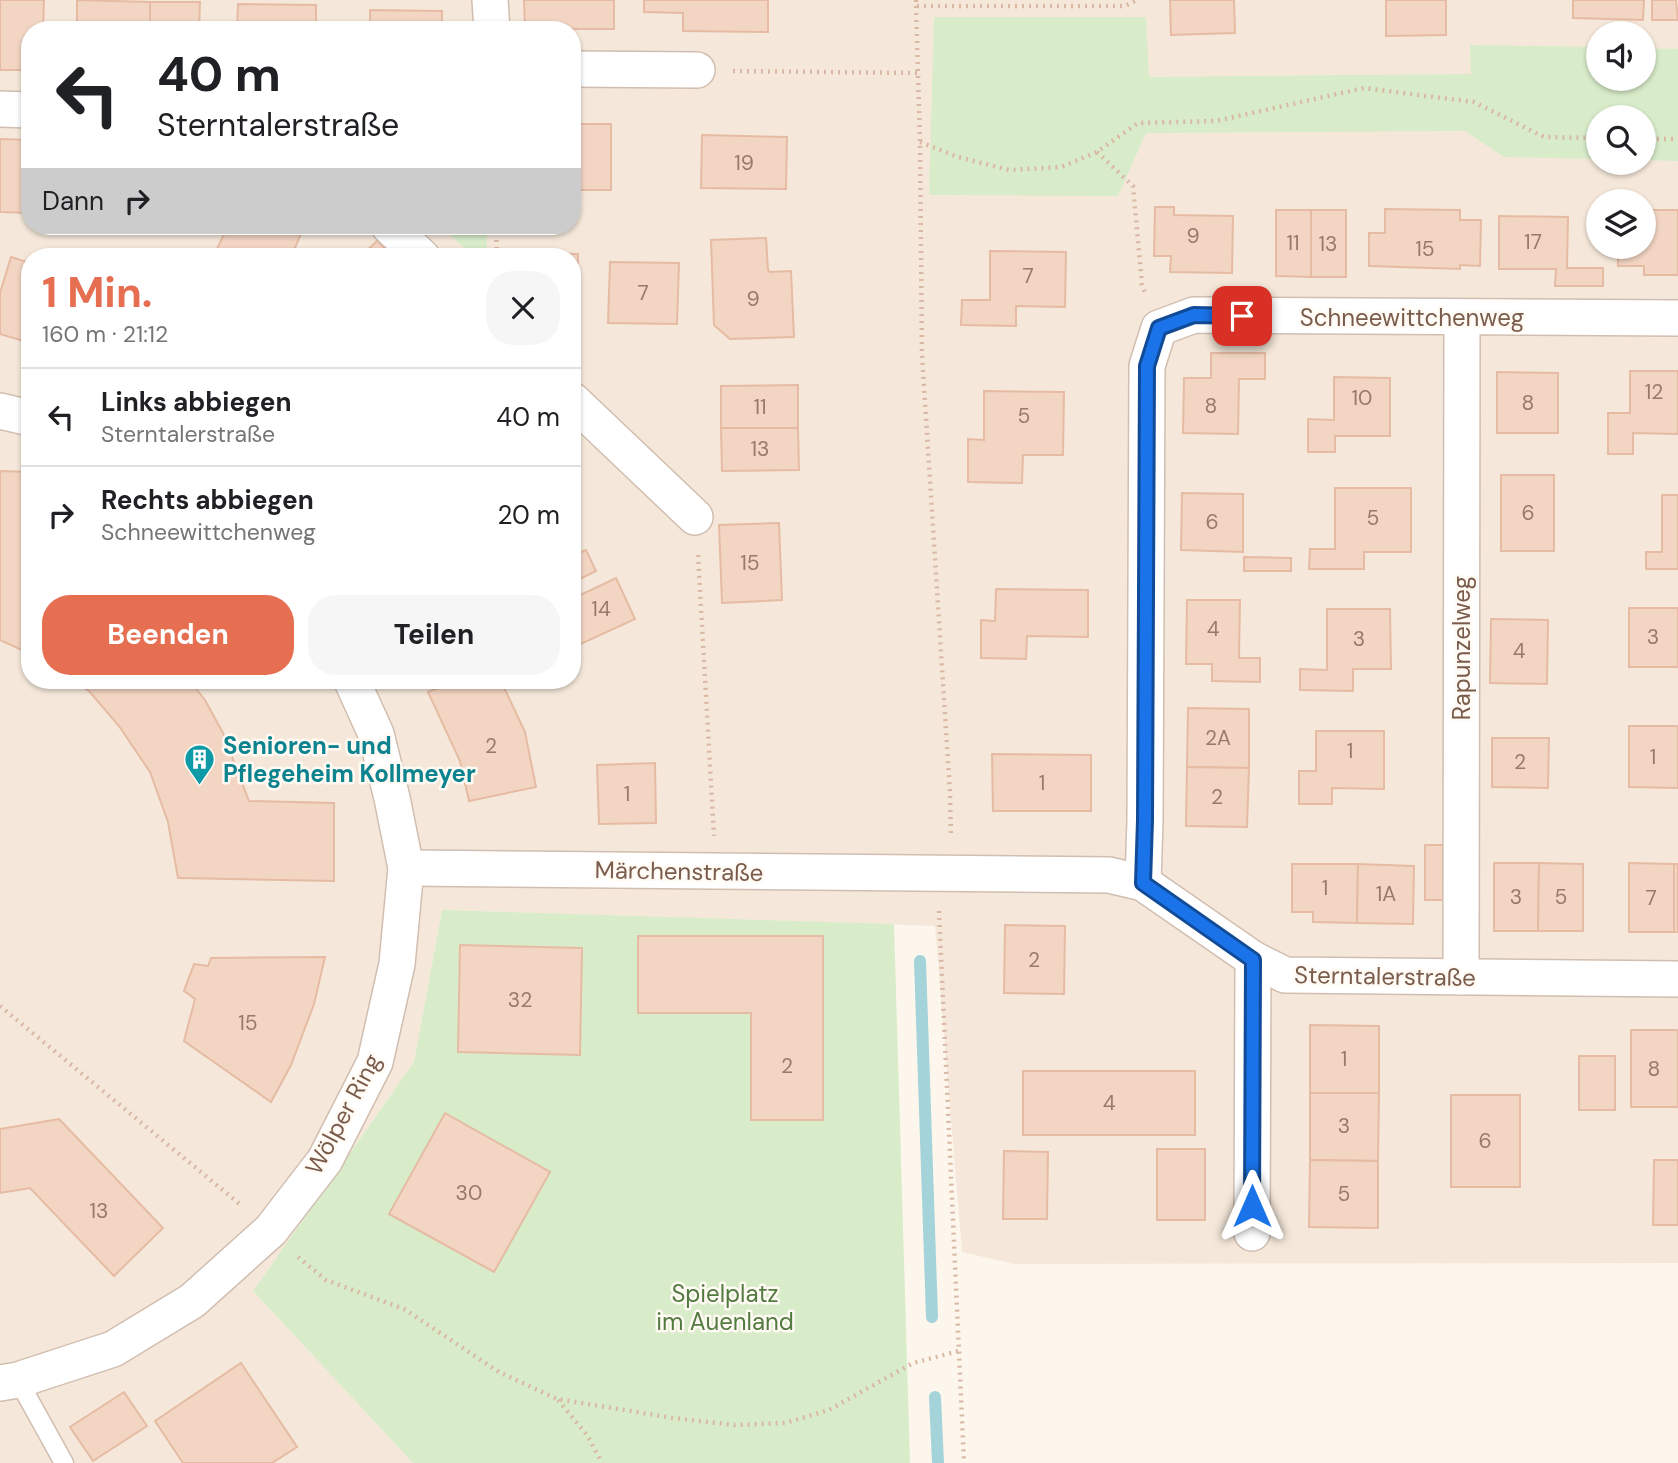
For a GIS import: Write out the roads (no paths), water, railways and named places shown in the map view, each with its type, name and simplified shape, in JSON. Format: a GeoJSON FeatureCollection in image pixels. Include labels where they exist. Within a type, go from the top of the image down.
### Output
{"type":"FeatureCollection","features":[{"type":"Feature","properties":{"kind":"street"},"geometry":{"type":"LineString","coordinates":[[490,0],[491,21]]}},
{"type":"Feature","properties":{"kind":"street"},"geometry":{"type":"LineString","coordinates":[[581,69],[697,70]]}},
{"type":"Feature","properties":{"kind":"street"},"geometry":{"type":"LineString","coordinates":[[0,109],[21,110]]}},
{"type":"Feature","properties":{"kind":"street"},"geometry":{"type":"LineString","coordinates":[[399,235],[412,248]]}},
{"type":"Feature","properties":{"kind":"street","name":"Schneewittchenweg"},"geometry":{"type":"LineString","coordinates":[[1143,883],[1147,366],[1159,328],[1194,315],[1678,318]]}},
{"type":"Feature","properties":{"kind":"street","name":"Rapunzelweg"},"geometry":{"type":"LineString","coordinates":[[1461,977],[1462,318]]}},
{"type":"Feature","properties":{"kind":"street"},"geometry":{"type":"LineString","coordinates":[[581,409],[695,517]]}},
{"type":"Feature","properties":{"kind":"street"},"geometry":{"type":"LineString","coordinates":[[0,411],[21,416]]}},
{"type":"Feature","properties":{"kind":"street","name":"Wölper Ring"},"geometry":{"type":"LineString","coordinates":[[9,1382],[113,1349],[192,1301],[271,1230],[325,1160],[375,1062],[397,964],[406,868],[376,734],[356,689]]}},
{"type":"Feature","properties":{"kind":"street","name":"Märchenstraße"},"geometry":{"type":"LineString","coordinates":[[406,868],[945,873]]}},
{"type":"Feature","properties":{"kind":"street","name":"Sterntalerstraße"},"geometry":{"type":"LineString","coordinates":[[945,873],[1109,875],[1143,883],[1253,960],[1285,975],[1678,979]]}},
{"type":"Feature","properties":{"kind":"street"},"geometry":{"type":"LineString","coordinates":[[1252,1233],[1253,960]]}},
{"type":"Feature","properties":{"kind":"lane"},"geometry":{"type":"LineString","coordinates":[[9,1382],[64,1463]]}},
{"type":"Feature","properties":{"kind":"waterway"},"geometry":{"type":"LineString","coordinates":[[920,961],[932,1317]]}},
{"type":"Feature","properties":{"kind":"waterway"},"geometry":{"type":"LineString","coordinates":[[935,1397],[938,1463]]}},
{"type":"Feature","properties":{"kind":"place","name":"Senioren- und Pflegeheim Kollmeyer"},"geometry":{"type":"Point","coordinates":[200,786]}},
{"type":"Feature","properties":{"kind":"park label","name":"Spielplatz im Auenland"},"geometry":{"type":"Point","coordinates":[725,1307]}}]}
